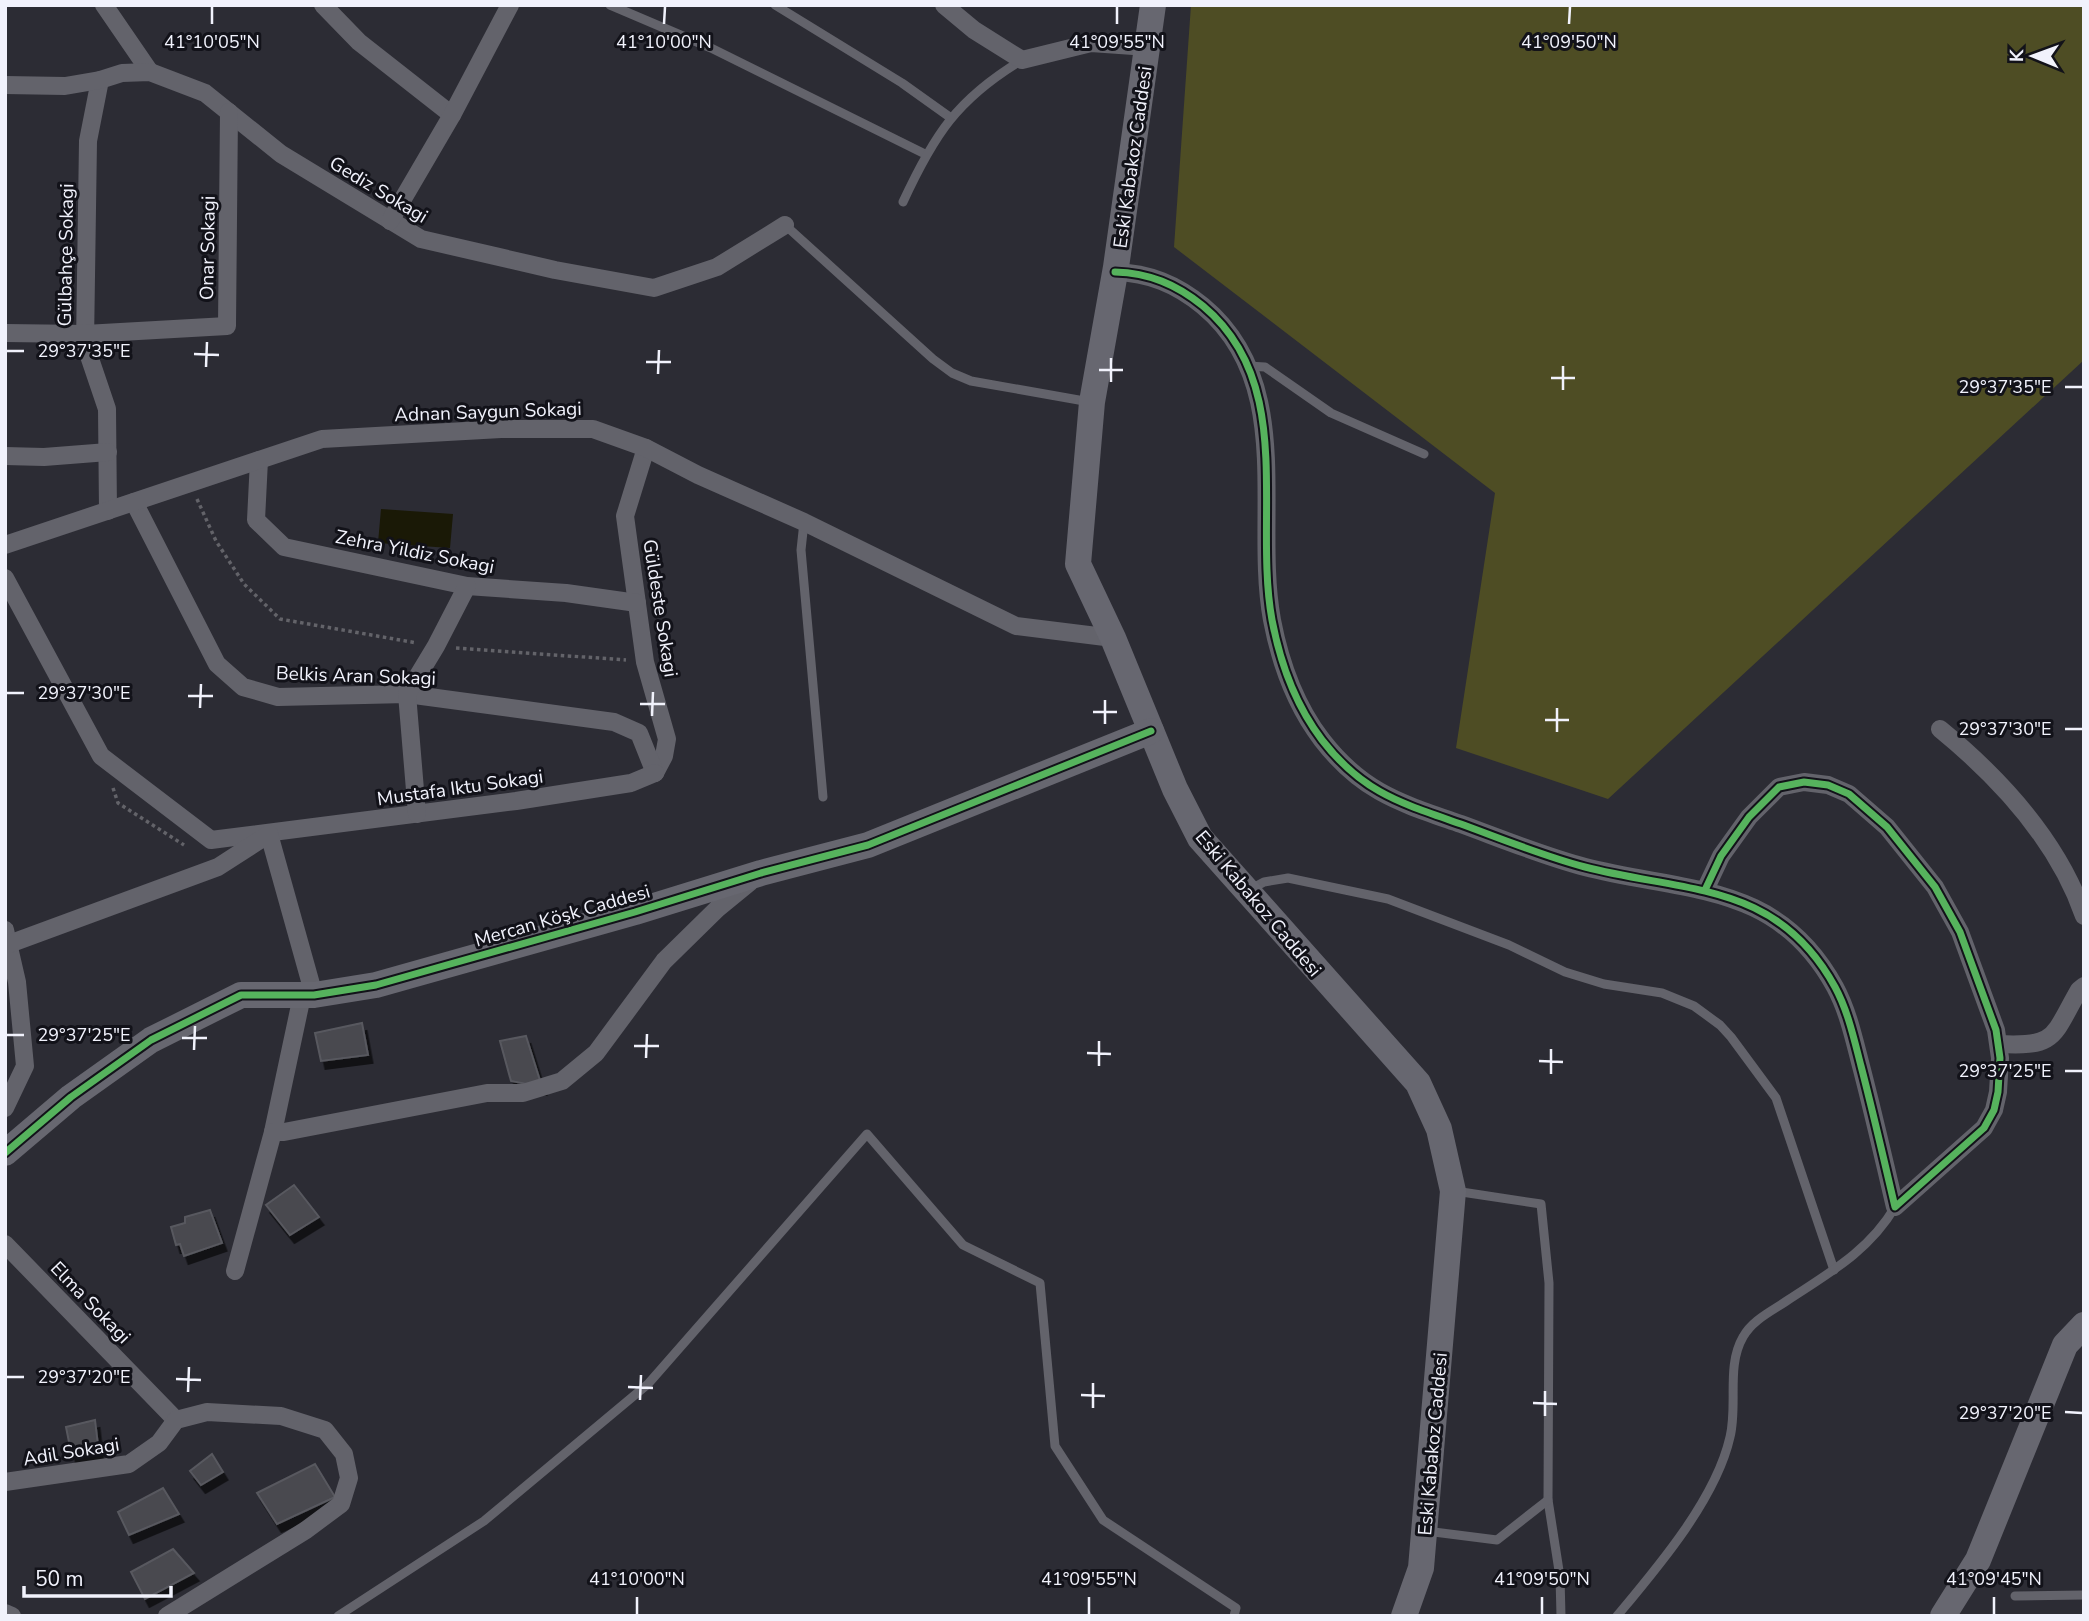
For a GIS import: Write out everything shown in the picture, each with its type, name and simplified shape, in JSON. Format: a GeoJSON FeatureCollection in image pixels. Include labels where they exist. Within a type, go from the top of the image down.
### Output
{"type":"FeatureCollection","features":[{"type":"Feature","properties":{"kind":"street"},"geometry":{"type":"LineString","coordinates":[[104,5],[150,72]]}},
{"type":"Feature","properties":{"kind":"street"},"geometry":{"type":"LineString","coordinates":[[323,5],[359,42],[452,115]]}},
{"type":"Feature","properties":{"kind":"street"},"geometry":{"type":"LineString","coordinates":[[390,221],[452,115],[510,5]]}},
{"type":"Feature","properties":{"kind":"street"},"geometry":{"type":"LineString","coordinates":[[944,5],[974,30],[1022,60],[1091,43],[1148,47]]}},
{"type":"Feature","properties":{"kind":"street","name":"Eski Kabakoz Caddesi"},"geometry":{"type":"LineString","coordinates":[[1153,5],[1115,272],[1092,402],[1078,564],[1200,838],[1418,1083],[1439,1129],[1453,1191],[1421,1568],[1404,1616]]}},
{"type":"Feature","properties":{"kind":"street","name":"Gediz Sokagi"},"geometry":{"type":"LineString","coordinates":[[5,85],[65,86],[122,73],[150,72],[205,93],[281,153],[421,239],[555,270],[654,288],[718,267],[785,225]]}},
{"type":"Feature","properties":{"kind":"street","name":"Gülbahçe Sokagi"},"geometry":{"type":"LineString","coordinates":[[100,80],[88,141],[85,344],[107,410],[108,511]]}},
{"type":"Feature","properties":{"kind":"street","name":"Onar Sokagi"},"geometry":{"type":"LineString","coordinates":[[85,334],[227,326],[229,112]]}},
{"type":"Feature","properties":{"kind":"street"},"geometry":{"type":"LineString","coordinates":[[1115,272],[1137,273],[1164,281],[1190,295],[1214,315],[1235,341],[1248,366],[1258,395],[1266,464],[1272,619],[1280,652],[1295,693],[1321,739],[1345,767],[1389,798],[1588,868],[1705,890],[1738,899],[1764,912],[1792,932],[1819,961],[1837,990],[1850,1023],[1895,1207],[1984,1128],[1994,1110],[1998,1092],[2000,1073],[1996,1030],[1960,932],[1935,887],[1887,827],[1849,794],[1839,789],[1804,782],[1779,788],[1734,836],[1705,890]]}},
{"type":"Feature","properties":{"kind":"street"},"geometry":{"type":"LineString","coordinates":[[5,333],[85,334]]}},
{"type":"Feature","properties":{"kind":"street","name":"Adnan Saygun Sokagi"},"geometry":{"type":"LineString","coordinates":[[5,545],[322,439],[501,429],[593,429],[646,448],[1016,626],[1113,638]]}},
{"type":"Feature","properties":{"kind":"street","name":"Güldeste Sokagi"},"geometry":{"type":"LineString","coordinates":[[646,448],[625,516],[645,662],[667,739],[664,756],[654,773]]}},
{"type":"Feature","properties":{"kind":"street"},"geometry":{"type":"LineString","coordinates":[[5,456],[44,457],[108,452]]}},
{"type":"Feature","properties":{"kind":"street","name":"Zehra Yildiz Sokagi"},"geometry":{"type":"LineString","coordinates":[[259,460],[256,520],[284,547],[467,586],[565,593],[637,603]]}},
{"type":"Feature","properties":{"kind":"street","name":"Belkis Aran Sokagi"},"geometry":{"type":"LineString","coordinates":[[134,502],[217,664],[243,687],[278,697],[407,694],[614,722],[639,733],[654,773]]}},
{"type":"Feature","properties":{"kind":"street","name":"Mustafa Iktu Sokagi"},"geometry":{"type":"LineString","coordinates":[[5,578],[101,756],[211,840],[631,783],[654,773]]}},
{"type":"Feature","properties":{"kind":"street"},"geometry":{"type":"LineString","coordinates":[[417,814],[407,694],[467,586]]}},
{"type":"Feature","properties":{"kind":"street"},"geometry":{"type":"LineString","coordinates":[[1940,729],[1988,771],[2029,819],[2063,870],[2084,916]]}},
{"type":"Feature","properties":{"kind":"street","name":"Mercan Köşk Caddesi"},"geometry":{"type":"LineString","coordinates":[[5,1153],[71,1097],[151,1040],[241,995],[308,995],[376,985],[635,912],[761,873],[868,845],[1151,732]]}},
{"type":"Feature","properties":{"kind":"street"},"geometry":{"type":"LineString","coordinates":[[235,1271],[308,995],[270,834]]}},
{"type":"Feature","properties":{"kind":"street","name":"Mustafa Iktu Sokagi"},"geometry":{"type":"LineString","coordinates":[[7,937],[218,867],[270,834]]}},
{"type":"Feature","properties":{"kind":"street"},"geometry":{"type":"LineString","coordinates":[[273,1132],[487,1093],[523,1093],[562,1080],[596,1053],[664,961],[717,909],[761,873]]}},
{"type":"Feature","properties":{"kind":"street"},"geometry":{"type":"LineString","coordinates":[[5,1108],[25,1066],[17,982],[7,937]]}},
{"type":"Feature","properties":{"kind":"street"},"geometry":{"type":"LineString","coordinates":[[1999,1044],[2029,1045],[2045,1041],[2055,1031],[2084,986]]}},
{"type":"Feature","properties":{"kind":"street","name":"Elma Sokagi"},"geometry":{"type":"LineString","coordinates":[[5,1244],[176,1420]]}},
{"type":"Feature","properties":{"kind":"street"},"geometry":{"type":"LineString","coordinates":[[1943,1616],[1978,1560],[2065,1345],[2084,1325]]}},
{"type":"Feature","properties":{"kind":"street"},"geometry":{"type":"LineString","coordinates":[[167,1616],[306,1530],[341,1504],[349,1478],[344,1454],[325,1430],[281,1416],[207,1412],[176,1420]]}},
{"type":"Feature","properties":{"kind":"street","name":"Adil Sokagi"},"geometry":{"type":"LineString","coordinates":[[5,1482],[130,1464],[159,1443],[176,1420]]}},
{"type":"Feature","properties":{"kind":"street"},"geometry":{"type":"LineString","coordinates":[[5,1613],[12,1616]]}},
{"type":"Feature","properties":{"kind":"lane"},"geometry":{"type":"LineString","coordinates":[[610,5],[710,48],[925,154]]}},
{"type":"Feature","properties":{"kind":"lane"},"geometry":{"type":"LineString","coordinates":[[775,5],[902,83],[951,118]]}},
{"type":"Feature","properties":{"kind":"lane"},"geometry":{"type":"LineString","coordinates":[[903,202],[925,154],[951,118],[984,86],[1022,60]]}},
{"type":"Feature","properties":{"kind":"lane"},"geometry":{"type":"LineString","coordinates":[[785,225],[933,359],[952,373],[971,382],[1092,402]]}},
{"type":"Feature","properties":{"kind":"lane"},"geometry":{"type":"LineString","coordinates":[[1248,366],[1265,367],[1331,413],[1424,454]]}},
{"type":"Feature","properties":{"kind":"lane"},"geometry":{"type":"LineString","coordinates":[[804,522],[802,550],[823,797]]}},
{"type":"Feature","properties":{"kind":"lane"},"geometry":{"type":"LineString","coordinates":[[1246,892],[1264,882],[1288,878],[1388,898],[1508,945],[1565,972],[1604,984],[1662,993],[1694,1006],[1714,1020],[1731,1037],[1776,1098],[1834,1270]]}},
{"type":"Feature","properties":{"kind":"lane"},"geometry":{"type":"LineString","coordinates":[[338,1616],[484,1521],[648,1384],[867,1134],[963,1245],[1040,1283],[1055,1446],[1103,1520],[1236,1608],[1234,1616]]}},
{"type":"Feature","properties":{"kind":"lane"},"geometry":{"type":"LineString","coordinates":[[1453,1191],[1541,1204],[1549,1283],[1548,1500],[1560,1577],[1561,1616]]}},
{"type":"Feature","properties":{"kind":"lane"},"geometry":{"type":"LineString","coordinates":[[1617,1616],[1712,1489],[1725,1457],[1734,1419],[1735,1358],[1743,1336],[1759,1319],[1834,1270],[1868,1244],[1895,1207]]}},
{"type":"Feature","properties":{"kind":"lane"},"geometry":{"type":"LineString","coordinates":[[1424,1531],[1497,1540],[1548,1500]]}},
{"type":"Feature","properties":{"kind":"lane"},"geometry":{"type":"LineString","coordinates":[[2015,1596],[2084,1595]]}},
{"type":"Feature","properties":{"kind":"path"},"geometry":{"type":"LineString","coordinates":[[190,483],[216,541],[244,584],[280,619],[436,646],[645,662]]}},
{"type":"Feature","properties":{"kind":"shaded area"},"geometry":{"type":"Polygon","coordinates":[[[1191,5],[2084,5],[2084,360],[1608,799],[1456,748],[1495,493],[1174,247],[1191,5]]]}},
{"type":"Feature","properties":{"kind":"shaded area"},"geometry":{"type":"Polygon","coordinates":[[[381,509],[453,514],[450,548],[378,543],[381,509]]]}},
{"type":"Feature","properties":{"kind":"building"},"geometry":{"type":"Polygon","coordinates":[[[362,1023],[368,1055],[321,1061],[315,1033],[362,1023]]]}},
{"type":"Feature","properties":{"kind":"building"},"geometry":{"type":"Polygon","coordinates":[[[526,1036],[542,1087],[511,1081],[500,1041],[526,1036]]]}},
{"type":"Feature","properties":{"kind":"building"},"geometry":{"type":"Polygon","coordinates":[[[294,1185],[319,1217],[290,1235],[266,1205],[294,1185]]]}},
{"type":"Feature","properties":{"kind":"building"},"geometry":{"type":"Polygon","coordinates":[[[210,1210],[222,1243],[184,1256],[180,1244],[176,1245],[171,1227],[185,1223],[185,1217],[210,1210]]]}},
{"type":"Feature","properties":{"kind":"building"},"geometry":{"type":"Polygon","coordinates":[[[95,1420],[99,1454],[72,1457],[66,1427],[95,1420]]]}},
{"type":"Feature","properties":{"kind":"building"},"geometry":{"type":"Polygon","coordinates":[[[212,1454],[223,1472],[201,1485],[190,1471],[212,1454]]]}},
{"type":"Feature","properties":{"kind":"building"},"geometry":{"type":"Polygon","coordinates":[[[315,1464],[335,1497],[277,1524],[257,1493],[315,1464]]]}},
{"type":"Feature","properties":{"kind":"building"},"geometry":{"type":"Polygon","coordinates":[[[163,1488],[179,1514],[129,1535],[118,1512],[163,1488]]]}},
{"type":"Feature","properties":{"kind":"building"},"geometry":{"type":"Polygon","coordinates":[[[173,1549],[194,1573],[145,1599],[131,1572],[173,1549]]]}},
{"type":"Feature","properties":{"kind":"cycle path"},"geometry":{"type":"LineString","coordinates":[[1115,272],[1151,277],[1193,298],[1232,338],[1251,373],[1261,412],[1266,453],[1267,580],[1272,620],[1290,683],[1304,713],[1337,758],[1368,784],[1401,802],[1569,863],[1726,897],[1757,909],[1786,927],[1812,952],[1844,1006],[1895,1207],[1984,1128],[1994,1110],[1998,1092],[2000,1058],[1996,1030],[1960,932],[1935,887],[1887,827],[1849,794],[1828,785],[1804,782],[1779,787],[1749,817],[1721,856],[1705,890]]}},
{"type":"Feature","properties":{"kind":"cycle path"},"geometry":{"type":"LineString","coordinates":[[5,1153],[71,1097],[151,1040],[241,995],[314,995],[376,985],[635,912],[761,873],[868,845],[1151,731]]}}]}
